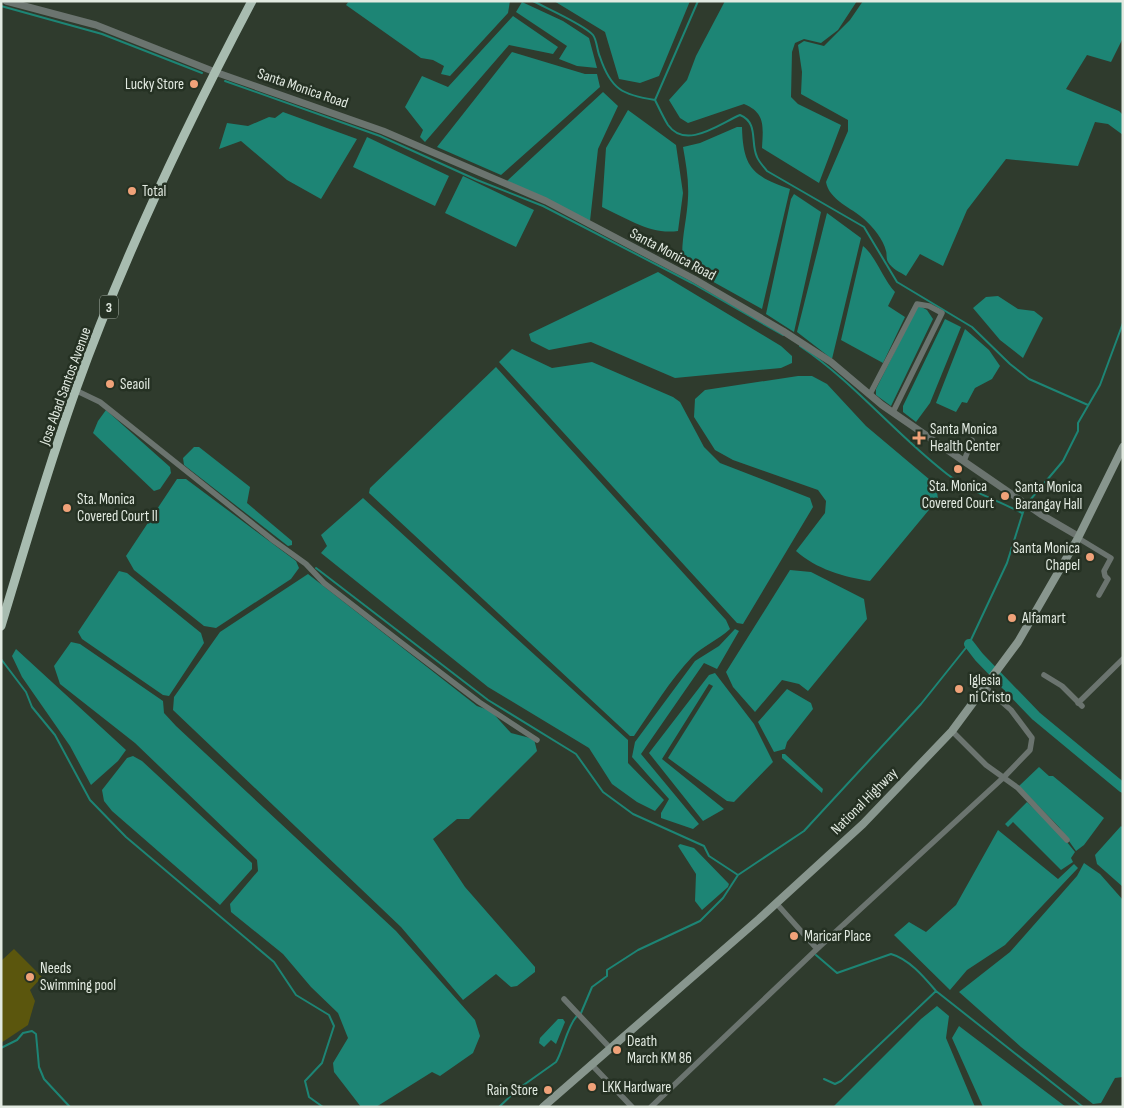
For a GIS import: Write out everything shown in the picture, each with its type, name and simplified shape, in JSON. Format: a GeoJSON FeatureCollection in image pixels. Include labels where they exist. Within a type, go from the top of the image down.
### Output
{"type":"FeatureCollection","features":[{"type":"Feature","properties":{"kind":"highway","name":"Jose Abad Santos Avenue"},"geometry":{"type":"LineString","coordinates":[[1,626],[75,390],[152,204],[215,72],[252,1]]}},
{"type":"Feature","properties":{"kind":"main road","name":"National Highway"},"geometry":{"type":"LineString","coordinates":[[543,1107],[864,824],[952,731],[1012,652],[1078,537],[1123,447]]}},
{"type":"Feature","properties":{"kind":"street","name":"Santa Monica Road"},"geometry":{"type":"LineString","coordinates":[[6,1],[96,25],[215,72],[383,131],[546,202],[694,279],[783,331],[831,362],[893,412],[1026,504],[1078,537]]}},
{"type":"Feature","properties":{"kind":"street"},"geometry":{"type":"LineString","coordinates":[[870,394],[917,304],[930,306],[942,313],[893,412]]}},
{"type":"Feature","properties":{"kind":"street"},"geometry":{"type":"LineString","coordinates":[[75,390],[100,402],[274,541],[306,564],[324,583],[384,630],[479,702],[537,740]]}},
{"type":"Feature","properties":{"kind":"street"},"geometry":{"type":"LineString","coordinates":[[964,461],[972,440]]}},
{"type":"Feature","properties":{"kind":"street"},"geometry":{"type":"LineString","coordinates":[[1078,537],[1111,558],[1104,571],[1108,579],[1099,595]]}},
{"type":"Feature","properties":{"kind":"street"},"geometry":{"type":"LineString","coordinates":[[1044,675],[1062,686],[1080,705],[1123,659]]}},
{"type":"Feature","properties":{"kind":"street"},"geometry":{"type":"LineString","coordinates":[[651,1107],[817,949],[1002,779],[1030,750],[1032,738],[1011,710],[986,687]]}},
{"type":"Feature","properties":{"kind":"street"},"geometry":{"type":"LineString","coordinates":[[952,731],[1002,779],[1018,788],[1067,840]]}},
{"type":"Feature","properties":{"kind":"street"},"geometry":{"type":"LineString","coordinates":[[776,903],[817,949]]}},
{"type":"Feature","properties":{"kind":"street"},"geometry":{"type":"LineString","coordinates":[[564,999],[611,1049]]}},
{"type":"Feature","properties":{"kind":"street"},"geometry":{"type":"LineString","coordinates":[[591,1064],[632,1107]]}},
{"type":"Feature","properties":{"kind":"shaded area"},"geometry":{"type":"Polygon","coordinates":[[[14,949],[42,977],[30,990],[35,1001],[28,1025],[1,1043],[1,961],[14,949]]]}},
{"type":"Feature","properties":{"kind":"water"},"geometry":{"type":"Polygon","coordinates":[[[349,1],[510,1],[508,13],[450,76],[441,74],[444,66],[433,60],[421,58],[346,5],[349,1]]]}},
{"type":"Feature","properties":{"kind":"water"},"geometry":{"type":"Polygon","coordinates":[[[554,1],[690,1],[659,76],[640,83],[619,79],[605,32],[554,1]]]}},
{"type":"Feature","properties":{"kind":"water"},"geometry":{"type":"Polygon","coordinates":[[[725,1],[857,1],[838,30],[821,43],[804,39],[795,43],[792,52],[791,97],[798,104],[841,125],[819,183],[762,148],[763,127],[760,116],[744,104],[688,123],[680,118],[669,100],[687,80],[696,56],[725,1]]]}},
{"type":"Feature","properties":{"kind":"water"},"geometry":{"type":"Polygon","coordinates":[[[863,1],[1123,1],[1123,38],[1111,62],[1087,55],[1066,89],[1119,111],[1123,115],[1123,135],[1108,124],[1095,122],[1078,166],[1006,159],[967,210],[943,266],[920,254],[906,276],[887,261],[883,242],[871,226],[836,199],[828,188],[826,182],[848,131],[848,120],[801,94],[802,72],[798,45],[804,41],[824,46],[850,20],[863,1]]]}},
{"type":"Feature","properties":{"kind":"water"},"geometry":{"type":"Polygon","coordinates":[[[522,2],[563,21],[589,38],[597,68],[577,66],[559,59],[567,46],[516,12],[522,2]]]}},
{"type":"Feature","properties":{"kind":"water"},"geometry":{"type":"Polygon","coordinates":[[[513,16],[558,47],[553,54],[509,45],[425,142],[420,137],[423,130],[405,107],[422,76],[448,87],[513,16]]]}},
{"type":"Feature","properties":{"kind":"water"},"geometry":{"type":"Polygon","coordinates":[[[512,52],[585,74],[597,74],[600,87],[501,175],[437,147],[512,52]]]}},
{"type":"Feature","properties":{"kind":"water"},"geometry":{"type":"Polygon","coordinates":[[[603,92],[618,106],[598,149],[590,221],[507,181],[603,92]]]}},
{"type":"Feature","properties":{"kind":"water"},"geometry":{"type":"Polygon","coordinates":[[[628,110],[676,145],[683,193],[678,231],[668,232],[648,228],[602,207],[606,148],[628,110]]]}},
{"type":"Feature","properties":{"kind":"water"},"geometry":{"type":"Polygon","coordinates":[[[283,112],[357,139],[321,199],[287,180],[241,141],[219,149],[227,123],[248,126],[269,117],[275,118],[283,112]]]}},
{"type":"Feature","properties":{"kind":"water"},"geometry":{"type":"Polygon","coordinates":[[[737,127],[742,127],[745,152],[752,168],[767,180],[790,189],[762,309],[683,265],[682,248],[688,192],[683,147],[700,143],[737,127]]]}},
{"type":"Feature","properties":{"kind":"water"},"geometry":{"type":"Polygon","coordinates":[[[367,137],[449,176],[435,206],[353,167],[367,137]]]}},
{"type":"Feature","properties":{"kind":"water"},"geometry":{"type":"Polygon","coordinates":[[[463,176],[534,210],[516,247],[445,213],[463,176]]]}},
{"type":"Feature","properties":{"kind":"water"},"geometry":{"type":"Polygon","coordinates":[[[794,194],[821,212],[794,332],[766,314],[791,199],[794,194]]]}},
{"type":"Feature","properties":{"kind":"water"},"geometry":{"type":"Polygon","coordinates":[[[827,213],[861,238],[832,359],[797,332],[827,213]]]}},
{"type":"Feature","properties":{"kind":"water"},"geometry":{"type":"Polygon","coordinates":[[[863,246],[895,292],[888,306],[905,317],[883,363],[841,340],[863,246]]]}},
{"type":"Feature","properties":{"kind":"water"},"geometry":{"type":"Polygon","coordinates":[[[658,272],[781,346],[792,356],[792,363],[781,368],[675,378],[591,342],[549,350],[531,341],[529,334],[658,272]]]}},
{"type":"Feature","properties":{"kind":"water"},"geometry":{"type":"Polygon","coordinates":[[[998,296],[1018,309],[1034,311],[1043,318],[1023,358],[1000,340],[973,308],[986,297],[998,296]]]}},
{"type":"Feature","properties":{"kind":"water"},"geometry":{"type":"Polygon","coordinates":[[[918,305],[927,310],[933,319],[891,406],[876,395],[876,389],[918,305]]]}},
{"type":"Feature","properties":{"kind":"water"},"geometry":{"type":"Polygon","coordinates":[[[945,319],[961,327],[930,403],[916,422],[903,412],[903,406],[945,319]]]}},
{"type":"Feature","properties":{"kind":"water"},"geometry":{"type":"Polygon","coordinates":[[[965,329],[989,350],[1000,366],[992,379],[975,388],[967,403],[962,402],[956,412],[936,403],[965,329]]]}},
{"type":"Feature","properties":{"kind":"water"},"geometry":{"type":"Polygon","coordinates":[[[512,349],[552,368],[592,362],[673,397],[680,402],[704,447],[720,463],[810,498],[813,507],[743,624],[737,623],[499,362],[512,349]]]}},
{"type":"Feature","properties":{"kind":"water"},"geometry":{"type":"Polygon","coordinates":[[[496,367],[726,620],[730,629],[692,657],[676,675],[634,736],[630,736],[369,493],[370,488],[496,367]]]}},
{"type":"Feature","properties":{"kind":"water"},"geometry":{"type":"Polygon","coordinates":[[[798,376],[812,376],[827,384],[866,426],[936,485],[938,499],[870,581],[850,577],[821,567],[796,551],[825,513],[826,501],[818,490],[733,460],[715,450],[694,417],[695,399],[705,390],[798,376]]]}},
{"type":"Feature","properties":{"kind":"water"},"geometry":{"type":"Polygon","coordinates":[[[106,410],[170,467],[171,473],[160,489],[154,491],[93,433],[98,421],[106,410]]]}},
{"type":"Feature","properties":{"kind":"water"},"geometry":{"type":"Polygon","coordinates":[[[194,447],[199,447],[250,487],[247,503],[292,541],[292,545],[288,546],[184,465],[183,458],[194,447]]]}},
{"type":"Feature","properties":{"kind":"water"},"geometry":{"type":"Polygon","coordinates":[[[177,479],[186,479],[296,561],[299,568],[291,579],[216,628],[204,626],[134,570],[126,556],[177,479]]]}},
{"type":"Feature","properties":{"kind":"water"},"geometry":{"type":"Polygon","coordinates":[[[363,498],[628,740],[628,763],[664,800],[655,811],[637,802],[612,784],[589,748],[488,687],[321,553],[327,546],[321,535],[363,498]]]}},
{"type":"Feature","properties":{"kind":"water"},"geometry":{"type":"Polygon","coordinates":[[[790,570],[811,572],[864,599],[867,619],[808,691],[799,684],[782,680],[755,712],[733,687],[726,672],[790,570]]]}},
{"type":"Feature","properties":{"kind":"water"},"geometry":{"type":"Polygon","coordinates":[[[119,571],[127,573],[201,633],[204,643],[169,696],[163,695],[82,639],[78,632],[119,571]]]}},
{"type":"Feature","properties":{"kind":"water"},"geometry":{"type":"Polygon","coordinates":[[[308,574],[477,706],[491,711],[511,733],[534,739],[537,751],[469,819],[457,819],[433,839],[465,887],[535,967],[535,972],[517,986],[511,987],[496,974],[463,1000],[401,927],[173,710],[174,697],[220,632],[308,574]]]}},
{"type":"Feature","properties":{"kind":"water"},"geometry":{"type":"Polygon","coordinates":[[[735,629],[739,631],[717,669],[704,663],[641,754],[699,824],[693,829],[661,818],[661,813],[669,799],[632,757],[635,742],[695,661],[719,646],[735,629]]]}},
{"type":"Feature","properties":{"kind":"water"},"geometry":{"type":"Polygon","coordinates":[[[71,642],[80,644],[163,701],[164,713],[176,726],[396,931],[475,1020],[480,1036],[473,1053],[440,1076],[432,1072],[376,1107],[361,1107],[334,1072],[333,1063],[348,1038],[338,1013],[311,987],[283,954],[231,912],[230,904],[258,871],[257,860],[135,743],[60,684],[54,666],[71,642]]]}},
{"type":"Feature","properties":{"kind":"water"},"geometry":{"type":"Polygon","coordinates":[[[16,649],[126,750],[118,761],[91,785],[70,746],[22,677],[12,656],[16,649]]]}},
{"type":"Feature","properties":{"kind":"water"},"geometry":{"type":"Polygon","coordinates":[[[715,673],[754,724],[773,762],[734,802],[727,801],[668,758],[713,686],[709,684],[662,759],[724,809],[703,821],[649,753],[709,675],[715,673]]]}},
{"type":"Feature","properties":{"kind":"water"},"geometry":{"type":"Polygon","coordinates":[[[787,689],[811,703],[813,709],[787,742],[785,749],[774,752],[758,722],[787,689]]]}},
{"type":"Feature","properties":{"kind":"water"},"geometry":{"type":"Polygon","coordinates":[[[782,754],[785,754],[823,789],[822,793],[782,758],[782,754]]]}},
{"type":"Feature","properties":{"kind":"water"},"geometry":{"type":"Polygon","coordinates":[[[133,756],[142,761],[252,863],[252,869],[220,905],[112,811],[104,801],[102,790],[127,758],[133,756]]]}},
{"type":"Feature","properties":{"kind":"water"},"geometry":{"type":"Polygon","coordinates":[[[1039,767],[1049,776],[1053,776],[1104,818],[1084,845],[1076,851],[1059,827],[1019,786],[1039,767]]]}},
{"type":"Feature","properties":{"kind":"water"},"geometry":{"type":"Polygon","coordinates":[[[1027,802],[1058,831],[1075,852],[1071,858],[1073,862],[1061,870],[1013,822],[1008,827],[1005,824],[1027,802]]]}},
{"type":"Feature","properties":{"kind":"water"},"geometry":{"type":"Polygon","coordinates":[[[1121,826],[1123,828],[1123,887],[1097,864],[1095,855],[1121,826]]]}},
{"type":"Feature","properties":{"kind":"water"},"geometry":{"type":"Polygon","coordinates":[[[998,830],[1058,879],[1074,864],[1078,868],[1005,945],[967,970],[950,990],[894,935],[909,922],[926,932],[956,905],[998,830]]]}},
{"type":"Feature","properties":{"kind":"water"},"geometry":{"type":"Polygon","coordinates":[[[680,844],[694,848],[729,884],[702,910],[695,901],[696,874],[678,846],[680,844]]]}},
{"type":"Feature","properties":{"kind":"water"},"geometry":{"type":"Polygon","coordinates":[[[1084,863],[1100,874],[1123,900],[1123,1077],[1115,1078],[1101,1103],[1093,1104],[1021,1047],[959,992],[1010,952],[1077,876],[1084,863]]]}},
{"type":"Feature","properties":{"kind":"water"},"geometry":{"type":"Polygon","coordinates":[[[937,1006],[949,1016],[946,1038],[975,1107],[833,1107],[921,1019],[937,1006]]]}},
{"type":"Feature","properties":{"kind":"water"},"geometry":{"type":"Polygon","coordinates":[[[558,1019],[563,1019],[565,1022],[556,1044],[551,1040],[544,1047],[539,1043],[540,1038],[558,1019]]]}},
{"type":"Feature","properties":{"kind":"water"},"geometry":{"type":"Polygon","coordinates":[[[959,1026],[1066,1107],[983,1107],[952,1038],[959,1026]]]}},
{"type":"Feature","properties":{"kind":"waterway"},"geometry":{"type":"LineString","coordinates":[[533,1],[574,22],[593,35],[604,68],[614,84],[620,89],[634,96],[655,100]]}},
{"type":"Feature","properties":{"kind":"waterway"},"geometry":{"type":"LineString","coordinates":[[698,1],[655,100],[668,125],[675,132],[693,135],[713,129],[740,115],[746,118],[752,128],[757,157],[767,171],[864,227],[897,282],[972,327],[1010,364],[1029,379],[1088,405]]}},
{"type":"Feature","properties":{"kind":"waterway"},"geometry":{"type":"LineString","coordinates":[[1,6],[102,34],[202,73]]}},
{"type":"Feature","properties":{"kind":"waterway"},"geometry":{"type":"LineString","coordinates":[[225,81],[380,136],[477,180],[543,206],[692,283],[783,335]]}},
{"type":"Feature","properties":{"kind":"waterway"},"geometry":{"type":"LineString","coordinates":[[581,1013],[592,987],[607,976],[607,970],[638,950],[700,921],[723,898],[738,875],[804,831],[921,704],[969,644],[1007,563],[1025,506],[1063,461],[1078,431],[1078,423],[1100,385],[1123,323]]}},
{"type":"Feature","properties":{"kind":"waterway"},"geometry":{"type":"LineString","coordinates":[[800,346],[820,360],[857,392],[947,474],[974,490],[1022,513]]}},
{"type":"Feature","properties":{"kind":"waterway"},"geometry":{"type":"LineString","coordinates":[[316,568],[488,700],[576,754],[603,792],[633,814],[704,846],[709,856],[738,875]]}},
{"type":"Feature","properties":{"kind":"waterway"},"geometry":{"type":"LineString","coordinates":[[969,644],[979,657],[1036,716],[1123,788]]}},
{"type":"Feature","properties":{"kind":"waterway"},"geometry":{"type":"LineString","coordinates":[[1,659],[26,692],[32,707],[55,735],[90,800],[126,837],[274,962],[296,995],[329,1015],[334,1026],[322,1063],[305,1081],[309,1097],[323,1107]]}},
{"type":"Feature","properties":{"kind":"waterway"},"geometry":{"type":"LineString","coordinates":[[816,955],[837,973],[891,954],[898,956],[916,969],[936,991],[1083,1107]]}},
{"type":"Feature","properties":{"kind":"waterway"},"geometry":{"type":"LineString","coordinates":[[824,1079],[835,1084],[841,1081],[936,991]]}},
{"type":"Feature","properties":{"kind":"waterway"},"geometry":{"type":"LineString","coordinates":[[499,1107],[518,1089],[556,1062],[570,1026],[577,1016]]}},
{"type":"Feature","properties":{"kind":"waterway"},"geometry":{"type":"LineString","coordinates":[[1,1048],[17,1040],[23,1033],[32,1031],[36,1034],[39,1067],[44,1079],[70,1107]]}},
{"type":"Feature","properties":{"kind":"place","name":"Lucky Store"},"geometry":{"type":"Point","coordinates":[194,84]}},
{"type":"Feature","properties":{"kind":"place","name":"Total"},"geometry":{"type":"Point","coordinates":[132,191]}},
{"type":"Feature","properties":{"kind":"place","name":"Seaoil"},"geometry":{"type":"Point","coordinates":[110,384]}},
{"type":"Feature","properties":{"kind":"place","name":"Santa Monica Health Center"},"geometry":{"type":"Point","coordinates":[919,438]}},
{"type":"Feature","properties":{"kind":"place","name":"Sta. Monica Covered Court"},"geometry":{"type":"Point","coordinates":[958,469]}},
{"type":"Feature","properties":{"kind":"place","name":"Santa Monica Barangay Hall"},"geometry":{"type":"Point","coordinates":[1005,496]}},
{"type":"Feature","properties":{"kind":"place","name":"Sta. Monica Covered Court II"},"geometry":{"type":"Point","coordinates":[67,508]}},
{"type":"Feature","properties":{"kind":"place","name":"Santa Monica Chapel"},"geometry":{"type":"Point","coordinates":[1090,557]}},
{"type":"Feature","properties":{"kind":"place","name":"Alfamart"},"geometry":{"type":"Point","coordinates":[1012,618]}},
{"type":"Feature","properties":{"kind":"place","name":"Iglesia ni Cristo"},"geometry":{"type":"Point","coordinates":[959,689]}},
{"type":"Feature","properties":{"kind":"place","name":"Maricar Place"},"geometry":{"type":"Point","coordinates":[794,936]}},
{"type":"Feature","properties":{"kind":"place","name":"Needs Swimming pool"},"geometry":{"type":"Point","coordinates":[30,977]}},
{"type":"Feature","properties":{"kind":"place","name":"Death March KM 86"},"geometry":{"type":"Point","coordinates":[617,1050]}},
{"type":"Feature","properties":{"kind":"place","name":"LKK Hardware"},"geometry":{"type":"Point","coordinates":[592,1087]}},
{"type":"Feature","properties":{"kind":"place","name":"Rain Store"},"geometry":{"type":"Point","coordinates":[548,1090]}}]}
